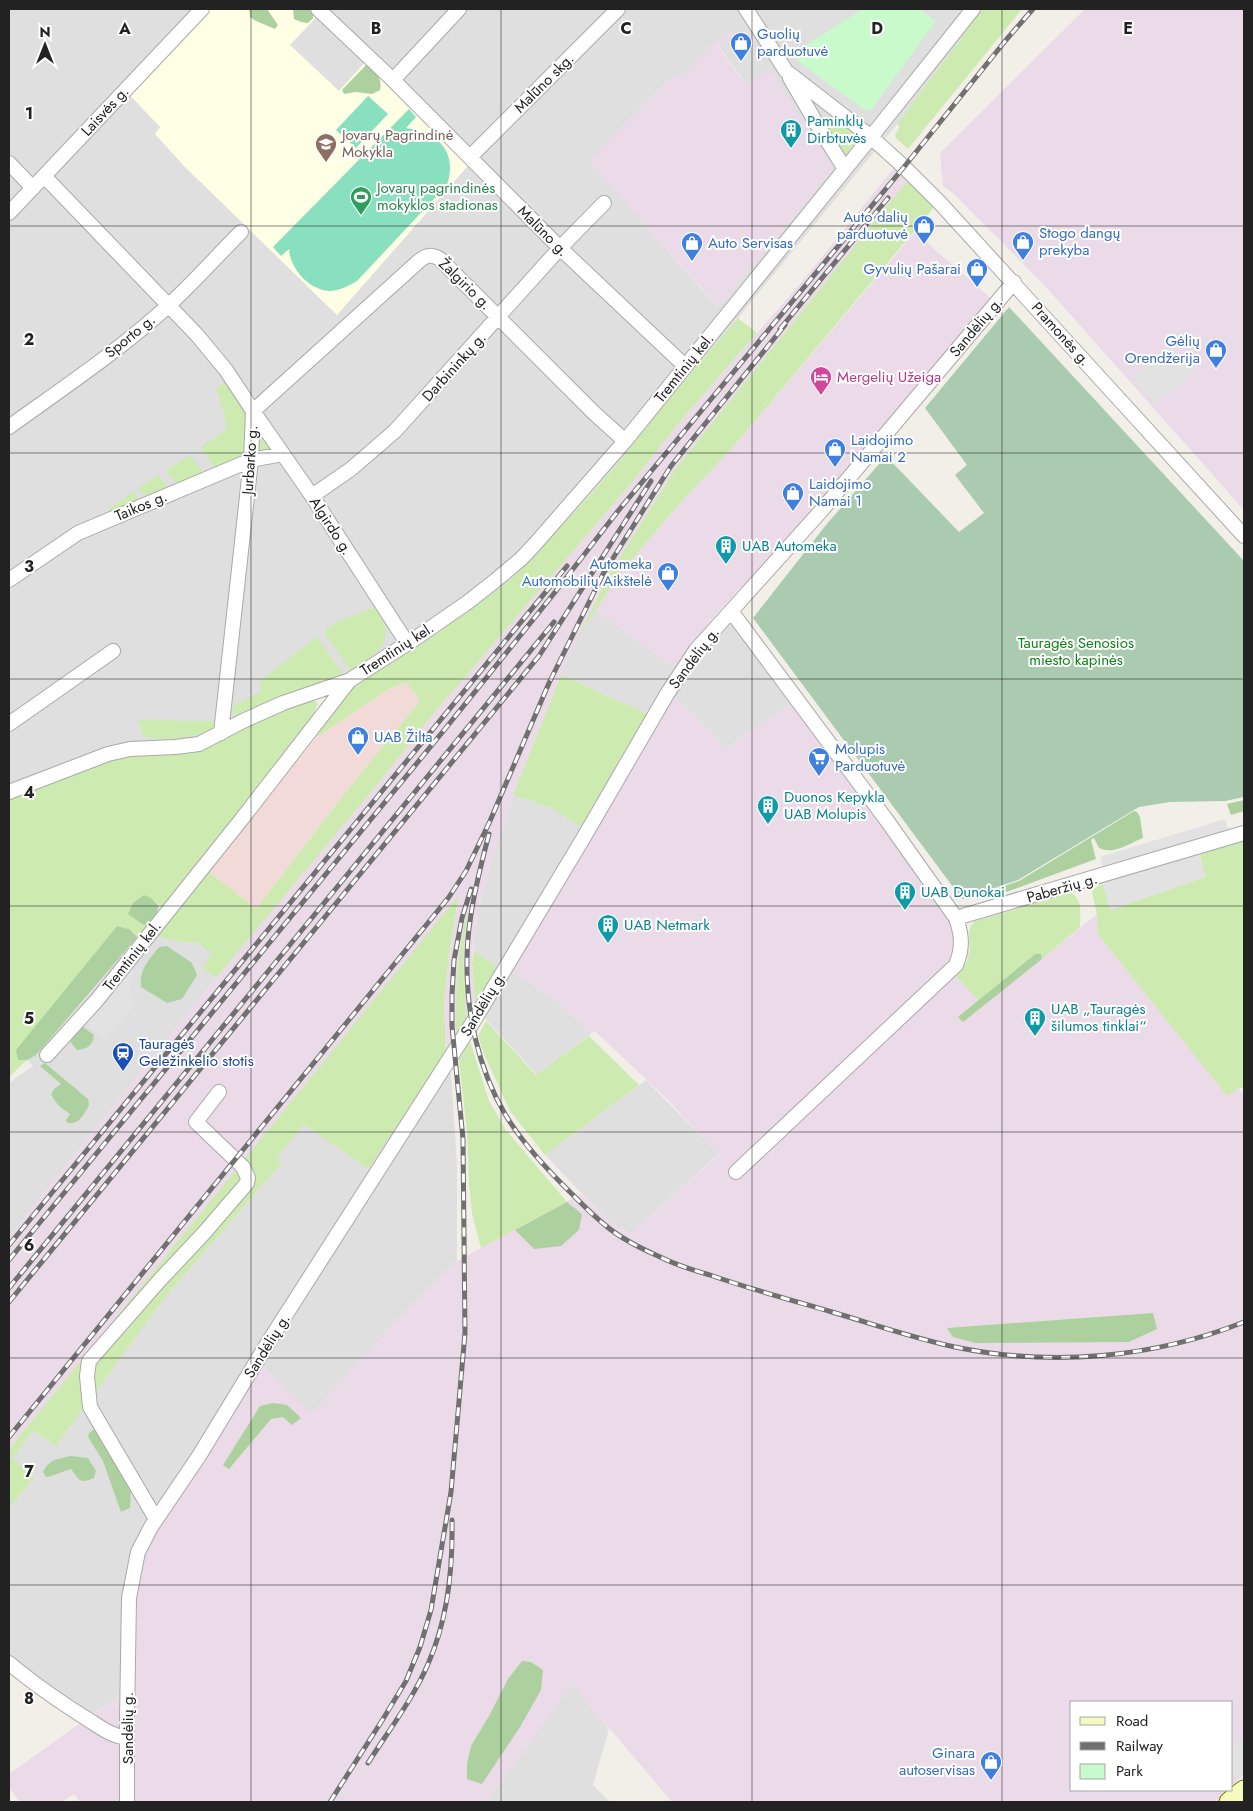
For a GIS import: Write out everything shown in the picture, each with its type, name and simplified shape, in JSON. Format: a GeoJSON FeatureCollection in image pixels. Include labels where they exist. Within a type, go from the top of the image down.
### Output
{"type":"FeatureCollection","features":[{"type":"Feature","properties":{"kind":"main road"},"geometry":{"type":"LineString","coordinates":[[1229,1802],[1244,1790]]}},
{"type":"Feature","properties":{"kind":"street","name":"Laisvės g."},"geometry":{"type":"LineString","coordinates":[[9,213],[202,9]]}},
{"type":"Feature","properties":{"kind":"street","name":"Malūno g."},"geometry":{"type":"LineString","coordinates":[[318,9],[393,80],[560,248],[685,366]]}},
{"type":"Feature","properties":{"kind":"street"},"geometry":{"type":"LineString","coordinates":[[393,80],[459,9]]}},
{"type":"Feature","properties":{"kind":"street","name":"Malūno skg."},"geometry":{"type":"LineString","coordinates":[[470,158],[618,9]]}},
{"type":"Feature","properties":{"kind":"street"},"geometry":{"type":"LineString","coordinates":[[746,9],[845,169]]}},
{"type":"Feature","properties":{"kind":"street","name":"Tremtinių kel."},"geometry":{"type":"LineString","coordinates":[[9,792],[108,754],[130,749],[199,744],[249,718],[310,693],[350,680],[468,602],[521,559],[625,441],[973,9]]}},
{"type":"Feature","properties":{"kind":"street","name":"Pramonės g."},"geometry":{"type":"LineString","coordinates":[[786,71],[871,137],[940,203],[1244,536]]}},
{"type":"Feature","properties":{"kind":"street"},"geometry":{"type":"LineString","coordinates":[[818,126],[827,112],[837,110]]}},
{"type":"Feature","properties":{"kind":"street"},"geometry":{"type":"LineString","coordinates":[[9,163],[32,188]]}},
{"type":"Feature","properties":{"kind":"street","name":"Jurbarko g."},"geometry":{"type":"LineString","coordinates":[[44,176],[169,305],[226,370],[253,411],[251,460],[221,733]]}},
{"type":"Feature","properties":{"kind":"street","name":"Darbininkų g."},"geometry":{"type":"LineString","coordinates":[[312,496],[351,469],[395,431],[560,248],[604,203]]}},
{"type":"Feature","properties":{"kind":"street","name":"Sporto g."},"geometry":{"type":"LineString","coordinates":[[9,427],[122,344],[169,305],[241,232]]}},
{"type":"Feature","properties":{"kind":"street","name":"Žalgirio g."},"geometry":{"type":"LineString","coordinates":[[253,411],[424,256],[430,255],[440,259],[594,413],[625,441]]}},
{"type":"Feature","properties":{"kind":"street","name":"Sandėlių g."},"geometry":{"type":"LineString","coordinates":[[128,1802],[127,1738],[130,1598],[138,1552],[156,1519],[199,1456],[476,1017],[672,687],[696,650],[821,511],[1014,282]]}},
{"type":"Feature","properties":{"kind":"street","name":"Algirdo g."},"geometry":{"type":"LineString","coordinates":[[253,411],[312,496],[407,644]]}},
{"type":"Feature","properties":{"kind":"street","name":"Taikos g."},"geometry":{"type":"LineString","coordinates":[[9,580],[78,533],[251,460],[283,454]]}},
{"type":"Feature","properties":{"kind":"street"},"geometry":{"type":"LineString","coordinates":[[731,611],[885,818],[956,918],[962,937],[961,954],[956,965],[736,1172]]}},
{"type":"Feature","properties":{"kind":"street"},"geometry":{"type":"LineString","coordinates":[[9,724],[113,651]]}},
{"type":"Feature","properties":{"kind":"street","name":"Tremtinių kel."},"geometry":{"type":"LineString","coordinates":[[47,1055],[103,993],[242,820],[350,680]]}},
{"type":"Feature","properties":{"kind":"street"},"geometry":{"type":"LineString","coordinates":[[310,693],[317,694],[324,699],[325,711]]}},
{"type":"Feature","properties":{"kind":"street","name":"Paberžių g."},"geometry":{"type":"LineString","coordinates":[[956,918],[1101,877],[1244,833]]}},
{"type":"Feature","properties":{"kind":"street"},"geometry":{"type":"LineString","coordinates":[[156,1519],[90,1407],[86,1376],[89,1361],[159,1281],[204,1234],[246,1183],[248,1178],[243,1168],[196,1122],[219,1092]]}},
{"type":"Feature","properties":{"kind":"street"},"geometry":{"type":"LineString","coordinates":[[9,1663],[34,1684],[107,1732],[118,1737],[127,1738]]}},
{"type":"Feature","properties":{"kind":"shaded area"},"geometry":{"type":"Polygon","coordinates":[[[9,9],[983,9],[897,124],[738,318],[649,422],[623,457],[556,532],[506,583],[411,651],[359,681],[310,700],[208,747],[9,797],[9,9]],[[736,33],[714,44],[680,78],[676,74],[633,115],[641,220],[718,307],[816,189],[792,106],[770,70],[747,85],[718,45],[736,33]]]}},
{"type":"Feature","properties":{"kind":"shaded area","name":"Jovarų Pagrindinė Mokykla"},"geometry":{"type":"Polygon","coordinates":[[[202,9],[318,9],[321,12],[290,45],[339,91],[369,58],[473,160],[337,315],[184,166],[155,134],[160,127],[125,90],[202,9]]]}},
{"type":"Feature","properties":{"kind":"shaded area"},"geometry":{"type":"Polygon","coordinates":[[[1085,9],[1244,9],[1244,510],[1045,286],[953,193],[943,186],[940,153],[1085,9]]]}},
{"type":"Feature","properties":{"kind":"shaded area"},"geometry":{"type":"Polygon","coordinates":[[[734,30],[736,33],[718,46],[735,70],[747,85],[770,69],[792,106],[834,168],[718,307],[589,161],[676,74],[680,77],[714,44],[734,30]]]}},
{"type":"Feature","properties":{"kind":"shaded area"},"geometry":{"type":"Polygon","coordinates":[[[894,168],[908,180],[676,468],[608,576],[561,675],[513,795],[490,865],[479,907],[474,941],[472,964],[475,1004],[466,1018],[463,958],[467,915],[459,959],[456,1036],[446,1053],[444,1005],[449,955],[459,896],[9,1449],[9,1237],[235,954],[380,781],[434,713],[629,486],[678,424],[800,284],[894,168]]]}},
{"type":"Feature","properties":{"kind":"shaded area"},"geometry":{"type":"Polygon","coordinates":[[[915,232],[996,303],[771,567],[742,586],[712,619],[676,667],[656,655],[596,610],[619,574],[683,500],[735,445],[915,232]]]}},
{"type":"Feature","properties":{"kind":"shaded area"},"geometry":{"type":"Polygon","coordinates":[[[1171,343],[1195,371],[1156,405],[1131,378],[1171,343]]]}},
{"type":"Feature","properties":{"kind":"shaded area"},"geometry":{"type":"Polygon","coordinates":[[[596,610],[656,655],[676,667],[647,714],[561,675],[576,642],[596,610]]]}},
{"type":"Feature","properties":{"kind":"shaded area"},"geometry":{"type":"Polygon","coordinates":[[[732,622],[796,700],[726,749],[673,696],[727,624],[732,622]]]}},
{"type":"Feature","properties":{"kind":"shaded area"},"geometry":{"type":"Polygon","coordinates":[[[406,682],[420,701],[350,787],[256,909],[208,871],[316,738],[387,690],[406,682]]]}},
{"type":"Feature","properties":{"kind":"shaded area"},"geometry":{"type":"Polygon","coordinates":[[[673,696],[726,749],[796,700],[968,935],[969,955],[956,976],[978,1001],[958,1017],[1027,971],[1097,914],[1097,933],[1227,1095],[1239,1088],[1244,1095],[1244,1774],[1233,1785],[1233,1701],[1070,1701],[1070,1791],[1227,1791],[1215,1802],[672,1802],[572,1684],[487,1802],[80,1802],[74,1794],[62,1802],[20,1802],[9,1787],[9,1774],[127,1690],[139,1553],[257,1361],[311,1414],[397,1321],[457,1261],[581,1194],[609,1222],[631,1234],[719,1155],[669,1101],[595,1031],[592,1033],[558,1002],[536,986],[505,968],[673,696]]]}},
{"type":"Feature","properties":{"kind":"shaded area"},"geometry":{"type":"Polygon","coordinates":[[[513,795],[551,808],[581,827],[498,968],[474,951],[474,941],[479,907],[490,865],[513,795]]]}},
{"type":"Feature","properties":{"kind":"shaded area"},"geometry":{"type":"Polygon","coordinates":[[[1225,819],[1231,837],[1197,848],[1206,877],[1110,910],[1101,877],[1106,875],[1100,857],[1225,819]]]}},
{"type":"Feature","properties":{"kind":"shaded area"},"geometry":{"type":"Polygon","coordinates":[[[129,929],[137,937],[155,936],[182,942],[198,943],[213,953],[202,968],[216,978],[9,1237],[9,1083],[33,1066],[27,1060],[18,1060],[129,929]]]}},
{"type":"Feature","properties":{"kind":"shaded area"},"geometry":{"type":"Polygon","coordinates":[[[119,960],[134,973],[128,995],[137,1002],[105,1040],[75,1015],[119,960]]]}},
{"type":"Feature","properties":{"kind":"shaded area"},"geometry":{"type":"Polygon","coordinates":[[[505,968],[536,986],[558,1002],[592,1033],[537,1075],[479,1012],[505,968]]]}},
{"type":"Feature","properties":{"kind":"shaded area"},"geometry":{"type":"Polygon","coordinates":[[[438,1065],[451,1074],[457,1164],[457,1261],[397,1321],[311,1415],[258,1362],[127,1690],[81,1722],[9,1666],[9,1508],[34,1478],[11,1458],[33,1431],[56,1446],[166,1296],[282,1163],[275,1158],[304,1124],[438,1065]]]}},
{"type":"Feature","properties":{"kind":"shaded area"},"geometry":{"type":"Polygon","coordinates":[[[646,1080],[719,1154],[631,1234],[609,1222],[545,1155],[646,1080]]]}},
{"type":"Feature","properties":{"kind":"shaded area"},"geometry":{"type":"Polygon","coordinates":[[[572,1683],[609,1729],[593,1785],[610,1802],[487,1802],[572,1683]]]}},
{"type":"Feature","properties":{"kind":"shaded area"},"geometry":{"type":"Polygon","coordinates":[[[1243,1735],[1244,1774],[1241,1777],[1235,1776],[1233,1773],[1233,1749],[1243,1735]]]}},
{"type":"Feature","properties":{"kind":"green space"},"geometry":{"type":"Polygon","coordinates":[[[249,9],[267,9],[278,25],[275,29],[256,21],[250,17],[249,9]]]}},
{"type":"Feature","properties":{"kind":"green space"},"geometry":{"type":"Polygon","coordinates":[[[293,9],[309,9],[313,12],[313,18],[308,23],[294,19],[293,9]]]}},
{"type":"Feature","properties":{"kind":"green space"},"geometry":{"type":"Polygon","coordinates":[[[863,9],[919,9],[936,21],[871,110],[865,110],[804,66],[792,54],[863,9]]]}},
{"type":"Feature","properties":{"kind":"green space"},"geometry":{"type":"Polygon","coordinates":[[[983,9],[1022,9],[908,149],[896,138],[895,135],[900,127],[897,124],[983,9]]]}},
{"type":"Feature","properties":{"kind":"green space"},"geometry":{"type":"Polygon","coordinates":[[[367,64],[378,75],[381,86],[380,90],[372,94],[356,92],[344,94],[342,90],[367,64]]]}},
{"type":"Feature","properties":{"kind":"green space"},"geometry":{"type":"Polygon","coordinates":[[[368,96],[388,114],[356,148],[336,130],[368,96]]]}},
{"type":"Feature","properties":{"kind":"green space","name":"Jovarų pagrindinės mokyklos stadionas"},"geometry":{"type":"Polygon","coordinates":[[[409,109],[416,117],[406,128],[417,130],[436,139],[447,153],[450,162],[450,173],[447,185],[357,281],[338,290],[323,290],[316,287],[302,278],[297,271],[290,257],[289,249],[281,256],[273,247],[409,109]]]}},
{"type":"Feature","properties":{"kind":"green space"},"geometry":{"type":"Polygon","coordinates":[[[830,117],[835,118],[857,135],[857,141],[845,156],[825,126],[827,119],[830,117]]]}},
{"type":"Feature","properties":{"kind":"green space"},"geometry":{"type":"Polygon","coordinates":[[[908,180],[935,205],[931,211],[735,445],[683,500],[619,574],[576,642],[608,576],[676,468],[908,180]]]}},
{"type":"Feature","properties":{"kind":"green space","name":"Tauragės Senosios miesto kapinės"},"geometry":{"type":"Polygon","coordinates":[[[1009,307],[1244,561],[1244,797],[1225,801],[1170,802],[1139,807],[1018,880],[962,899],[753,618],[826,525],[886,456],[959,532],[984,513],[955,475],[967,465],[925,408],[1009,307]]]}},
{"type":"Feature","properties":{"kind":"green space"},"geometry":{"type":"Polygon","coordinates":[[[738,318],[757,333],[678,424],[629,486],[434,713],[216,978],[202,968],[212,953],[198,943],[182,942],[155,936],[208,871],[256,909],[350,787],[420,701],[406,682],[387,690],[316,738],[327,719],[359,681],[411,651],[442,630],[506,583],[520,570],[623,457],[649,422],[738,318]]]}},
{"type":"Feature","properties":{"kind":"green space"},"geometry":{"type":"Polygon","coordinates":[[[226,381],[247,415],[244,456],[216,469],[201,447],[227,429],[216,389],[226,381]]]}},
{"type":"Feature","properties":{"kind":"green space"},"geometry":{"type":"Polygon","coordinates":[[[258,430],[274,451],[258,454],[258,430]]]}},
{"type":"Feature","properties":{"kind":"green space"},"geometry":{"type":"Polygon","coordinates":[[[190,455],[203,472],[178,484],[165,471],[190,455]]]}},
{"type":"Feature","properties":{"kind":"green space"},"geometry":{"type":"Polygon","coordinates":[[[159,475],[167,488],[147,497],[138,488],[159,475]]]}},
{"type":"Feature","properties":{"kind":"green space"},"geometry":{"type":"Polygon","coordinates":[[[133,492],[140,500],[111,513],[109,509],[133,492]]]}},
{"type":"Feature","properties":{"kind":"green space"},"geometry":{"type":"Polygon","coordinates":[[[375,607],[384,624],[386,633],[384,640],[376,652],[350,670],[325,634],[326,629],[337,622],[375,607]]]}},
{"type":"Feature","properties":{"kind":"green space"},"geometry":{"type":"Polygon","coordinates":[[[317,637],[343,674],[277,697],[240,715],[235,715],[232,711],[233,706],[260,692],[261,680],[317,637]]]}},
{"type":"Feature","properties":{"kind":"green space"},"geometry":{"type":"Polygon","coordinates":[[[561,675],[647,714],[581,827],[551,808],[513,795],[561,675]]]}},
{"type":"Feature","properties":{"kind":"green space"},"geometry":{"type":"Polygon","coordinates":[[[310,700],[318,704],[308,724],[163,908],[151,898],[148,926],[137,937],[129,929],[117,926],[17,1050],[18,1060],[27,1060],[9,1077],[9,797],[121,756],[208,747],[275,713],[310,700]]]}},
{"type":"Feature","properties":{"kind":"green space"},"geometry":{"type":"Polygon","coordinates":[[[138,720],[212,721],[214,729],[197,735],[179,738],[152,738],[143,736],[138,720]]]}},
{"type":"Feature","properties":{"kind":"green space"},"geometry":{"type":"Polygon","coordinates":[[[1244,800],[1244,811],[1231,815],[1227,804],[1244,800]]]}},
{"type":"Feature","properties":{"kind":"green space"},"geometry":{"type":"Polygon","coordinates":[[[1134,811],[1140,817],[1143,838],[1121,848],[1105,850],[1099,848],[1094,838],[1091,840],[1096,859],[998,895],[996,889],[1019,881],[1134,811]]]}},
{"type":"Feature","properties":{"kind":"green space"},"geometry":{"type":"Polygon","coordinates":[[[1244,838],[1244,1088],[1239,1088],[1227,1096],[1097,933],[1097,914],[1092,892],[1096,887],[1103,884],[1110,910],[1205,877],[1200,855],[1244,838]]]}},
{"type":"Feature","properties":{"kind":"green space"},"geometry":{"type":"Polygon","coordinates":[[[1071,893],[1075,895],[1079,903],[1080,927],[1042,959],[1041,954],[1035,954],[978,1001],[956,976],[968,958],[970,951],[969,933],[975,921],[1071,893]]]}},
{"type":"Feature","properties":{"kind":"green space"},"geometry":{"type":"Polygon","coordinates":[[[144,895],[151,898],[159,906],[148,926],[128,914],[133,903],[144,895]]]}},
{"type":"Feature","properties":{"kind":"green space"},"geometry":{"type":"Polygon","coordinates":[[[459,895],[449,955],[444,1005],[446,1053],[368,1169],[304,1124],[276,1158],[282,1163],[166,1296],[56,1446],[33,1431],[12,1458],[34,1478],[9,1508],[9,1449],[459,895]]]}},
{"type":"Feature","properties":{"kind":"green space"},"geometry":{"type":"Polygon","coordinates":[[[468,910],[463,958],[466,1018],[456,1036],[458,972],[461,941],[468,910]]]}},
{"type":"Feature","properties":{"kind":"green space"},"geometry":{"type":"Polygon","coordinates":[[[117,926],[129,929],[137,937],[36,1055],[27,1060],[18,1060],[16,1050],[117,926]]]}},
{"type":"Feature","properties":{"kind":"green space"},"geometry":{"type":"Polygon","coordinates":[[[167,946],[192,963],[197,975],[182,999],[167,1003],[141,987],[141,981],[143,970],[152,956],[159,947],[167,946]]]}},
{"type":"Feature","properties":{"kind":"green space"},"geometry":{"type":"Polygon","coordinates":[[[474,951],[498,968],[475,1004],[472,964],[474,951]]]}},
{"type":"Feature","properties":{"kind":"green space"},"geometry":{"type":"Polygon","coordinates":[[[1035,954],[1041,954],[1042,959],[963,1022],[958,1017],[1035,954]]]}},
{"type":"Feature","properties":{"kind":"green space"},"geometry":{"type":"Polygon","coordinates":[[[486,1021],[536,1075],[589,1036],[639,1085],[545,1155],[510,1111],[484,1054],[478,1036],[486,1021]]]}},
{"type":"Feature","properties":{"kind":"green space"},"geometry":{"type":"Polygon","coordinates":[[[83,1027],[94,1035],[93,1039],[89,1046],[77,1050],[71,1043],[72,1037],[76,1031],[83,1027]]]}},
{"type":"Feature","properties":{"kind":"green space"},"geometry":{"type":"Polygon","coordinates":[[[470,1041],[489,1101],[506,1130],[567,1202],[481,1248],[472,1214],[467,1132],[459,1060],[470,1041]]]}},
{"type":"Feature","properties":{"kind":"green space"},"geometry":{"type":"Polygon","coordinates":[[[45,1063],[88,1099],[89,1105],[78,1121],[68,1123],[66,1120],[70,1114],[59,1106],[51,1094],[61,1084],[40,1066],[45,1063]]]}},
{"type":"Feature","properties":{"kind":"green space"},"geometry":{"type":"Polygon","coordinates":[[[567,1202],[582,1214],[579,1230],[561,1246],[534,1249],[515,1230],[567,1202]]]}},
{"type":"Feature","properties":{"kind":"green space"},"geometry":{"type":"Polygon","coordinates":[[[1153,1313],[1157,1329],[1129,1342],[975,1343],[953,1337],[947,1328],[1153,1313]]]}},
{"type":"Feature","properties":{"kind":"green space"},"geometry":{"type":"Polygon","coordinates":[[[273,1403],[287,1405],[301,1418],[292,1425],[283,1417],[271,1419],[229,1469],[223,1465],[260,1406],[273,1403]]]}},
{"type":"Feature","properties":{"kind":"green space"},"geometry":{"type":"Polygon","coordinates":[[[93,1430],[98,1431],[131,1487],[130,1508],[121,1512],[103,1461],[88,1437],[89,1433],[93,1430]]]}},
{"type":"Feature","properties":{"kind":"green space"},"geometry":{"type":"Polygon","coordinates":[[[71,1456],[88,1458],[96,1471],[94,1478],[82,1481],[71,1469],[46,1477],[43,1472],[48,1464],[54,1460],[71,1456]]]}},
{"type":"Feature","properties":{"kind":"green space"},"geometry":{"type":"Polygon","coordinates":[[[522,1661],[531,1662],[543,1670],[541,1690],[520,1727],[482,1784],[467,1779],[467,1764],[471,1746],[508,1679],[522,1661]]]}},
{"type":"Feature","properties":{"kind":"railway"},"geometry":{"type":"LineString","coordinates":[[9,1260],[445,729],[618,511],[1033,9]]}},
{"type":"Feature","properties":{"kind":"railway"},"geometry":{"type":"LineString","coordinates":[[780,329],[888,198]]}},
{"type":"Feature","properties":{"kind":"railway"},"geometry":{"type":"LineString","coordinates":[[9,1437],[449,897],[466,871],[490,821],[549,683],[603,574],[671,466],[785,325]]}},
{"type":"Feature","properties":{"kind":"railway"},"geometry":{"type":"LineString","coordinates":[[9,1302],[539,656],[651,481]]}},
{"type":"Feature","properties":{"kind":"railway"},"geometry":{"type":"LineString","coordinates":[[9,1245],[567,566]]}},
{"type":"Feature","properties":{"kind":"railway"},"geometry":{"type":"LineString","coordinates":[[9,1288],[554,622]]}},
{"type":"Feature","properties":{"kind":"railway"},"geometry":{"type":"LineString","coordinates":[[489,834],[474,896],[467,959],[471,1019],[481,1059],[505,1114],[525,1143],[585,1207],[617,1234],[670,1262],[740,1285],[924,1339],[991,1353],[1028,1357],[1102,1356],[1174,1344],[1244,1322]]}},
{"type":"Feature","properties":{"kind":"railway"},"geometry":{"type":"LineString","coordinates":[[330,1802],[406,1681],[420,1647],[431,1610],[451,1492],[465,1333],[463,1139],[452,1026],[452,995],[454,960],[462,918],[471,889]]}},
{"type":"Feature","properties":{"kind":"railway"},"geometry":{"type":"LineString","coordinates":[[368,1763],[415,1690],[435,1647],[448,1594],[452,1520]]}},
{"type":"Feature","properties":{"kind":"place","name":"Guolių parduotuvė"},"geometry":{"type":"Point","coordinates":[741,62]}},
{"type":"Feature","properties":{"kind":"place","name":"Paminklų Dirbtuvės"},"geometry":{"type":"Point","coordinates":[791,149]}},
{"type":"Feature","properties":{"kind":"place","name":"Jovarų Pagrindinė Mokykla"},"geometry":{"type":"Point","coordinates":[326,163]}},
{"type":"Feature","properties":{"kind":"place","name":"Jovarų pagrindinės mokyklos stadionas"},"geometry":{"type":"Point","coordinates":[361,216]}},
{"type":"Feature","properties":{"kind":"place","name":"Auto dalių parduotuvė"},"geometry":{"type":"Point","coordinates":[924,245]}},
{"type":"Feature","properties":{"kind":"place","name":"Stogo dangų prekyba"},"geometry":{"type":"Point","coordinates":[1023,261]}},
{"type":"Feature","properties":{"kind":"place","name":"Auto Servisas"},"geometry":{"type":"Point","coordinates":[692,262]}},
{"type":"Feature","properties":{"kind":"place","name":"Gyvulių Pašarai"},"geometry":{"type":"Point","coordinates":[977,288]}},
{"type":"Feature","properties":{"kind":"place","name":"Gėlių Orendžerija"},"geometry":{"type":"Point","coordinates":[1216,369]}},
{"type":"Feature","properties":{"kind":"place","name":"Mergelių Užeiga"},"geometry":{"type":"Point","coordinates":[821,396]}},
{"type":"Feature","properties":{"kind":"place","name":"Laidojimo Namai 2"},"geometry":{"type":"Point","coordinates":[835,468]}},
{"type":"Feature","properties":{"kind":"place","name":"Laidojimo Namai 1"},"geometry":{"type":"Point","coordinates":[793,512]}},
{"type":"Feature","properties":{"kind":"place","name":"UAB Automeka"},"geometry":{"type":"Point","coordinates":[726,565]}},
{"type":"Feature","properties":{"kind":"place","name":"Automeka Automobilių Aikštelė"},"geometry":{"type":"Point","coordinates":[668,592]}},
{"type":"Feature","properties":{"kind":"place","name":"UAB Žilta"},"geometry":{"type":"Point","coordinates":[358,756]}},
{"type":"Feature","properties":{"kind":"place","name":"Molupis Parduotuvė"},"geometry":{"type":"Point","coordinates":[819,777]}},
{"type":"Feature","properties":{"kind":"place","name":"Duonos Kepykla UAB Molupis"},"geometry":{"type":"Point","coordinates":[768,825]}},
{"type":"Feature","properties":{"kind":"place","name":"UAB Dunokai"},"geometry":{"type":"Point","coordinates":[905,911]}},
{"type":"Feature","properties":{"kind":"place","name":"UAB Netmark"},"geometry":{"type":"Point","coordinates":[608,944]}},
{"type":"Feature","properties":{"kind":"place","name":"UAB „Tauragės šilumos tinklai“"},"geometry":{"type":"Point","coordinates":[1035,1037]}},
{"type":"Feature","properties":{"kind":"place","name":"Tauragės Geležinkelio stotis"},"geometry":{"type":"Point","coordinates":[123,1072]}},
{"type":"Feature","properties":{"kind":"place","name":"Ginara autoservisas"},"geometry":{"type":"Point","coordinates":[991,1781]}}]}
